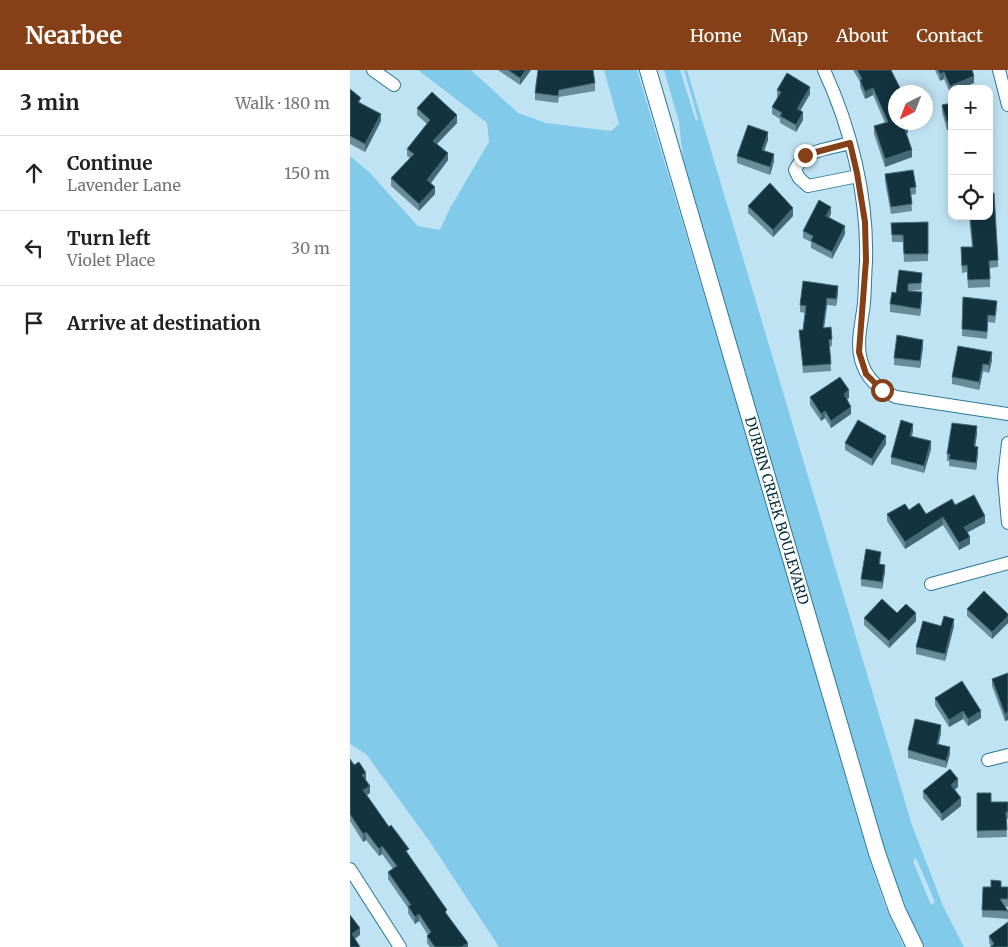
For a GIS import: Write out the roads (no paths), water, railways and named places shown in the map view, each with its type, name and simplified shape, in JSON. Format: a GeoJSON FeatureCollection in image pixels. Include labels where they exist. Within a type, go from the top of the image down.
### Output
{"type":"FeatureCollection","features":[{"type":"Feature","properties":{"kind":"street"},"geometry":{"type":"LineString","coordinates":[[373,70],[394,85]]}},
{"type":"Feature","properties":{"kind":"street","name":"DURBIN CREEK BOULEVARD"},"geometry":{"type":"LineString","coordinates":[[648,70],[877,853],[897,910],[915,947]]}},
{"type":"Feature","properties":{"kind":"street"},"geometry":{"type":"LineString","coordinates":[[824,70],[850,143],[858,176],[865,222],[866,260],[859,352],[866,374],[876,386],[896,397],[1008,414]]}},
{"type":"Feature","properties":{"kind":"street"},"geometry":{"type":"LineString","coordinates":[[999,70],[1008,105]]}},
{"type":"Feature","properties":{"kind":"street"},"geometry":{"type":"LineString","coordinates":[[850,143],[805,155],[799,161],[795,170],[799,178],[808,186],[858,176]]}},
{"type":"Feature","properties":{"kind":"street"},"geometry":{"type":"LineString","coordinates":[[1008,443],[1004,478],[1008,522]]}},
{"type":"Feature","properties":{"kind":"street"},"geometry":{"type":"LineString","coordinates":[[931,584],[1008,563]]}},
{"type":"Feature","properties":{"kind":"street"},"geometry":{"type":"LineString","coordinates":[[988,760],[1008,755]]}},
{"type":"Feature","properties":{"kind":"street"},"geometry":{"type":"LineString","coordinates":[[350,869],[400,947]]}}]}
